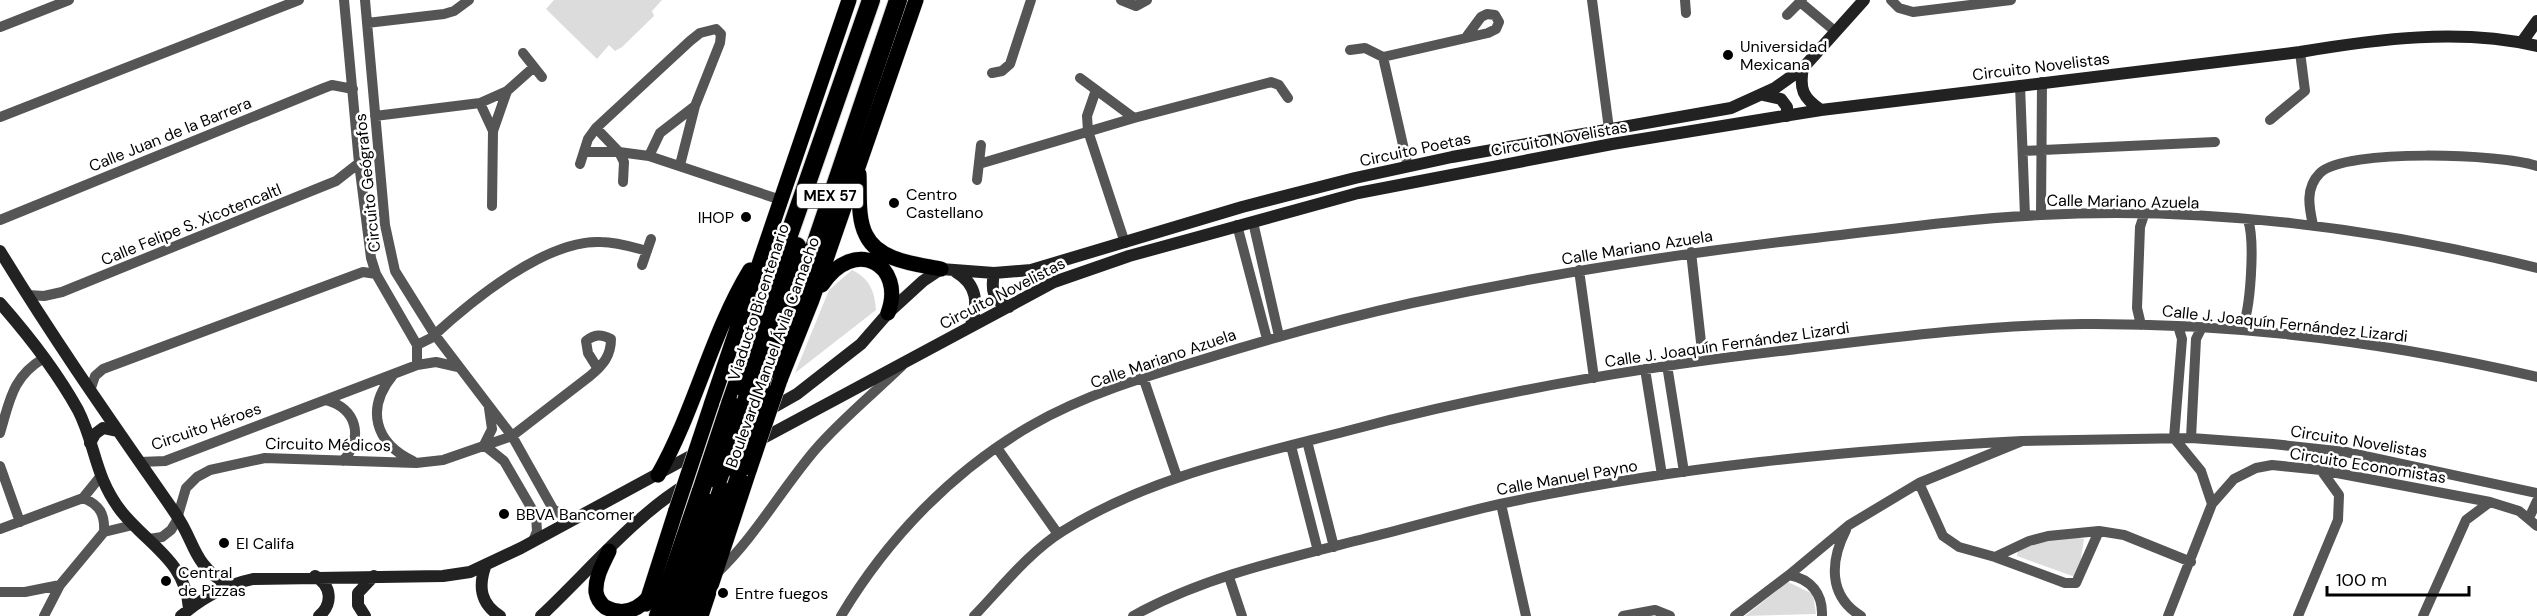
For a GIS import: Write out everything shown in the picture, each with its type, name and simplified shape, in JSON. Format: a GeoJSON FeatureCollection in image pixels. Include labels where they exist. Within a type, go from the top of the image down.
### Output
{"type":"FeatureCollection","features":[{"type":"Feature","properties":{"kind":"highway"},"geometry":{"type":"LineString","coordinates":[[841,81],[864,0]]}},
{"type":"Feature","properties":{"kind":"highway","name":"Boulevard Manuel Ávila Camacho"},"geometry":{"type":"LineString","coordinates":[[658,616],[729,402],[871,0]]}},
{"type":"Feature","properties":{"kind":"highway","name":"Viaducto Bicentenario"},"geometry":{"type":"LineString","coordinates":[[674,616],[718,480],[729,402],[881,0]]}},
{"type":"Feature","properties":{"kind":"highway","name":"Boulevard Manuel Ávila Camacho"},"geometry":{"type":"LineString","coordinates":[[689,616],[744,471],[765,393],[898,0]]}},
{"type":"Feature","properties":{"kind":"main road","name":"Boulevard Manuel Ávila Camacho"},"geometry":{"type":"LineString","coordinates":[[642,616],[676,510],[729,402],[766,244],[849,0]]}},
{"type":"Feature","properties":{"kind":"main road","name":"Boulevard Manuel Ávila Camacho"},"geometry":{"type":"LineString","coordinates":[[702,616],[744,471],[812,300],[916,0]]}},
{"type":"Feature","properties":{"kind":"main road","name":"Circuito Poetas"},"geometry":{"type":"LineString","coordinates":[[948,270],[994,273],[1050,266],[1242,207],[1408,166],[1731,108],[1762,95],[1803,68],[1864,0]]}},
{"type":"Feature","properties":{"kind":"main road"},"geometry":{"type":"LineString","coordinates":[[2522,42],[2537,21]]}},
{"type":"Feature","properties":{"kind":"main road","name":"Circuito Novelistas"},"geometry":{"type":"LineString","coordinates":[[908,360],[1054,282],[1093,267],[1358,193],[1612,144],[1821,110],[2300,52],[2370,40],[2434,37],[2522,42],[2537,46]]}},
{"type":"Feature","properties":{"kind":"main road"},"geometry":{"type":"LineString","coordinates":[[1803,68],[1802,90],[1806,99],[1821,110]]}},
{"type":"Feature","properties":{"kind":"main road"},"geometry":{"type":"LineString","coordinates":[[1762,95],[1781,99],[1787,107],[1787,116]]}},
{"type":"Feature","properties":{"kind":"main road"},"geometry":{"type":"LineString","coordinates":[[858,167],[862,222],[866,236],[885,253],[897,259],[948,270],[965,278],[975,294],[976,307],[971,325]]}},
{"type":"Feature","properties":{"kind":"main road"},"geometry":{"type":"LineString","coordinates":[[658,475],[678,440],[736,292],[766,244]]}},
{"type":"Feature","properties":{"kind":"main road","name":"Circuito Héroes"},"geometry":{"type":"LineString","coordinates":[[1,253],[117,431],[140,462]]}},
{"type":"Feature","properties":{"kind":"main road"},"geometry":{"type":"LineString","coordinates":[[812,300],[837,266],[845,261],[863,259],[879,266],[886,275],[891,292],[888,313]]}},
{"type":"Feature","properties":{"kind":"main road"},"geometry":{"type":"LineString","coordinates":[[0,303],[30,337],[78,410],[100,477],[110,496],[133,525],[149,539],[183,578],[185,613],[228,586],[253,579],[315,576],[443,576],[485,567],[658,475],[797,394],[861,344],[888,313],[922,281],[948,270]]}},
{"type":"Feature","properties":{"kind":"main road"},"geometry":{"type":"LineString","coordinates":[[994,273],[993,293],[997,300],[1009,307]]}},
{"type":"Feature","properties":{"kind":"main road"},"geometry":{"type":"LineString","coordinates":[[542,616],[640,519],[668,496],[782,426],[908,360]]}},
{"type":"Feature","properties":{"kind":"main road"},"geometry":{"type":"LineString","coordinates":[[90,444],[95,434],[103,428],[117,431]]}},
{"type":"Feature","properties":{"kind":"main road"},"geometry":{"type":"LineString","coordinates":[[140,462],[178,516],[200,562],[228,586]]}},
{"type":"Feature","properties":{"kind":"main road"},"geometry":{"type":"LineString","coordinates":[[609,551],[597,583],[596,593],[601,603],[610,611],[629,614],[639,608],[649,597]]}},
{"type":"Feature","properties":{"kind":"main road"},"geometry":{"type":"LineString","coordinates":[[485,567],[481,594],[488,607],[500,616]]}},
{"type":"Feature","properties":{"kind":"main road"},"geometry":{"type":"LineString","coordinates":[[315,576],[326,585],[329,595],[328,605],[319,616]]}},
{"type":"Feature","properties":{"kind":"main road"},"geometry":{"type":"LineString","coordinates":[[365,616],[358,605],[358,593],[374,576]]}},
{"type":"Feature","properties":{"kind":"street"},"geometry":{"type":"LineString","coordinates":[[0,27],[69,0]]}},
{"type":"Feature","properties":{"kind":"street"},"geometry":{"type":"LineString","coordinates":[[0,117],[299,0]]}},
{"type":"Feature","properties":{"kind":"street"},"geometry":{"type":"LineString","coordinates":[[345,0],[359,163],[370,248],[376,274],[417,345],[417,365]]}},
{"type":"Feature","properties":{"kind":"street","name":"Circuito Geógrafos"},"geometry":{"type":"LineString","coordinates":[[365,0],[390,258],[402,285],[435,335],[512,436],[554,509],[571,521]]}},
{"type":"Feature","properties":{"kind":"street"},"geometry":{"type":"LineString","coordinates":[[367,23],[444,14],[454,11],[469,0]]}},
{"type":"Feature","properties":{"kind":"street"},"geometry":{"type":"LineString","coordinates":[[992,73],[1002,71],[1010,64],[1031,0]]}},
{"type":"Feature","properties":{"kind":"street"},"geometry":{"type":"LineString","coordinates":[[1121,0],[1136,6],[1147,0]]}},
{"type":"Feature","properties":{"kind":"street"},"geometry":{"type":"LineString","coordinates":[[1592,0],[1609,129]]}},
{"type":"Feature","properties":{"kind":"street"},"geometry":{"type":"LineString","coordinates":[[1685,0],[1686,13]]}},
{"type":"Feature","properties":{"kind":"street"},"geometry":{"type":"LineString","coordinates":[[1891,0],[1899,8],[1913,12],[2011,0]]}},
{"type":"Feature","properties":{"kind":"street"},"geometry":{"type":"LineString","coordinates":[[1787,15],[1801,1],[1836,32]]}},
{"type":"Feature","properties":{"kind":"street"},"geometry":{"type":"LineString","coordinates":[[1350,50],[1365,48],[1379,54],[1467,36],[1496,29],[1499,22],[1495,15],[1487,14],[1481,17],[1467,36]]}},
{"type":"Feature","properties":{"kind":"street"},"geometry":{"type":"LineString","coordinates":[[580,164],[596,128],[690,41],[700,33],[717,29],[721,34],[720,43],[695,106],[680,165]]}},
{"type":"Feature","properties":{"kind":"street"},"geometry":{"type":"LineString","coordinates":[[2270,120],[2304,93],[2300,52]]}},
{"type":"Feature","properties":{"kind":"street"},"geometry":{"type":"LineString","coordinates":[[523,53],[542,77]]}},
{"type":"Feature","properties":{"kind":"street"},"geometry":{"type":"LineString","coordinates":[[1379,54],[1408,166]]}},
{"type":"Feature","properties":{"kind":"street"},"geometry":{"type":"LineString","coordinates":[[375,116],[480,103],[507,92],[534,67]]}},
{"type":"Feature","properties":{"kind":"street"},"geometry":{"type":"LineString","coordinates":[[1080,78],[1134,118]]}},
{"type":"Feature","properties":{"kind":"street"},"geometry":{"type":"LineString","coordinates":[[979,164],[1134,118],[1271,82],[1279,85],[1288,98]]}},
{"type":"Feature","properties":{"kind":"street"},"geometry":{"type":"LineString","coordinates":[[2042,82],[2042,215]]}},
{"type":"Feature","properties":{"kind":"street","name":"Calle Juan de la Barrera"},"geometry":{"type":"LineString","coordinates":[[0,219],[332,85],[353,88]]}},
{"type":"Feature","properties":{"kind":"street"},"geometry":{"type":"LineString","coordinates":[[2020,85],[2025,216]]}},
{"type":"Feature","properties":{"kind":"street"},"geometry":{"type":"LineString","coordinates":[[1095,90],[1088,110],[1088,131],[1125,243]]}},
{"type":"Feature","properties":{"kind":"street"},"geometry":{"type":"LineString","coordinates":[[492,206],[493,131],[507,92]]}},
{"type":"Feature","properties":{"kind":"street"},"geometry":{"type":"LineString","coordinates":[[480,103],[493,131]]}},
{"type":"Feature","properties":{"kind":"street"},"geometry":{"type":"LineString","coordinates":[[649,156],[660,133],[695,106]]}},
{"type":"Feature","properties":{"kind":"street"},"geometry":{"type":"LineString","coordinates":[[596,128],[619,152],[624,162],[623,182]]}},
{"type":"Feature","properties":{"kind":"street"},"geometry":{"type":"LineString","coordinates":[[2023,152],[2215,142]]}},
{"type":"Feature","properties":{"kind":"street"},"geometry":{"type":"LineString","coordinates":[[977,180],[981,146]]}},
{"type":"Feature","properties":{"kind":"street"},"geometry":{"type":"LineString","coordinates":[[584,152],[619,152],[649,156],[781,200]]}},
{"type":"Feature","properties":{"kind":"street"},"geometry":{"type":"LineString","coordinates":[[2313,225],[2309,205],[2310,192],[2320,172],[2331,167],[2354,161],[2404,156],[2522,160],[2537,166]]}},
{"type":"Feature","properties":{"kind":"street","name":"Calle Felipe S. Xicotencaltl"},"geometry":{"type":"LineString","coordinates":[[28,295],[44,296],[62,292],[336,181],[359,163]]}},
{"type":"Feature","properties":{"kind":"street","name":"Calle Mariano Azuela"},"geometry":{"type":"LineString","coordinates":[[841,616],[863,579],[900,533],[972,466],[1032,425],[1070,406],[1143,377],[1267,339],[1486,287],[1691,252],[2042,215],[2144,215],[2313,225],[2458,248],[2537,268]]}},
{"type":"Feature","properties":{"kind":"street"},"geometry":{"type":"LineString","coordinates":[[2141,325],[2137,308],[2140,226],[2144,215]]}},
{"type":"Feature","properties":{"kind":"street"},"geometry":{"type":"LineString","coordinates":[[2241,330],[2246,315],[2251,235],[2248,220]]}},
{"type":"Feature","properties":{"kind":"street"},"geometry":{"type":"LineString","coordinates":[[1253,222],[1279,336]]}},
{"type":"Feature","properties":{"kind":"street"},"geometry":{"type":"LineString","coordinates":[[1237,225],[1267,339]]}},
{"type":"Feature","properties":{"kind":"street"},"geometry":{"type":"LineString","coordinates":[[642,265],[651,239]]}},
{"type":"Feature","properties":{"kind":"street"},"geometry":{"type":"LineString","coordinates":[[417,345],[435,335],[540,256],[561,248],[600,241],[647,251]]}},
{"type":"Feature","properties":{"kind":"street"},"geometry":{"type":"LineString","coordinates":[[1691,252],[1703,360]]}},
{"type":"Feature","properties":{"kind":"street"},"geometry":{"type":"LineString","coordinates":[[1579,270],[1594,378]]}},
{"type":"Feature","properties":{"kind":"street"},"geometry":{"type":"LineString","coordinates":[[91,388],[95,376],[103,369],[363,272],[376,274]]}},
{"type":"Feature","properties":{"kind":"street","name":"Calle J. Joaquín Fernández Lizardi"},"geometry":{"type":"LineString","coordinates":[[974,616],[1058,534],[1112,504],[1177,477],[1476,398],[1667,365],[1970,330],[2070,324],[2202,327],[2396,347],[2537,377]]}},
{"type":"Feature","properties":{"kind":"street"},"geometry":{"type":"LineString","coordinates":[[2178,326],[2182,339],[2174,438],[2201,471],[2212,504]]}},
{"type":"Feature","properties":{"kind":"street"},"geometry":{"type":"LineString","coordinates":[[2191,438],[2196,339],[2202,327]]}},
{"type":"Feature","properties":{"kind":"street"},"geometry":{"type":"LineString","coordinates":[[512,436],[598,369],[611,350],[611,339],[603,335],[593,335],[586,341],[588,352],[598,369]]}},
{"type":"Feature","properties":{"kind":"street"},"geometry":{"type":"LineString","coordinates":[[0,434],[18,380],[26,370],[44,358]]}},
{"type":"Feature","properties":{"kind":"street","name":"Circuito Novelistas"},"geometry":{"type":"LineString","coordinates":[[712,577],[744,544],[816,448],[908,360]]}},
{"type":"Feature","properties":{"kind":"street","name":"Circuito Héroes"},"geometry":{"type":"LineString","coordinates":[[140,462],[165,461],[417,365],[436,362],[458,367]]}},
{"type":"Feature","properties":{"kind":"street"},"geometry":{"type":"LineString","coordinates":[[1667,365],[1684,472]]}},
{"type":"Feature","properties":{"kind":"street"},"geometry":{"type":"LineString","coordinates":[[1645,369],[1662,475]]}},
{"type":"Feature","properties":{"kind":"street"},"geometry":{"type":"LineString","coordinates":[[394,373],[379,399],[377,422],[382,436],[390,447],[416,463]]}},
{"type":"Feature","properties":{"kind":"street"},"geometry":{"type":"LineString","coordinates":[[1143,377],[1177,477]]}},
{"type":"Feature","properties":{"kind":"street"},"geometry":{"type":"LineString","coordinates":[[326,400],[343,408],[356,428],[354,445],[343,461]]}},
{"type":"Feature","properties":{"kind":"street"},"geometry":{"type":"LineString","coordinates":[[489,405],[492,429],[484,445],[504,461],[536,516],[537,531],[533,541]]}},
{"type":"Feature","properties":{"kind":"street","name":"Circuito Médicos"},"geometry":{"type":"LineString","coordinates":[[178,516],[182,496],[193,480],[222,466],[265,458],[416,463],[443,460],[512,436]]}},
{"type":"Feature","properties":{"kind":"street","name":"Circuito Novelistas"},"geometry":{"type":"LineString","coordinates":[[1735,616],[1849,525],[1918,483],[2022,441],[2191,438],[2346,452],[2537,493]]}},
{"type":"Feature","properties":{"kind":"street"},"geometry":{"type":"LineString","coordinates":[[1307,441],[1334,547]]}},
{"type":"Feature","properties":{"kind":"street","name":"Calle Manuel Payno"},"geometry":{"type":"LineString","coordinates":[[1133,616],[1158,603],[1229,577],[1318,551],[1501,504],[1684,472],[1920,446],[2022,441]]}},
{"type":"Feature","properties":{"kind":"street"},"geometry":{"type":"LineString","coordinates":[[1291,446],[1318,551]]}},
{"type":"Feature","properties":{"kind":"street"},"geometry":{"type":"LineString","coordinates":[[997,448],[1058,534]]}},
{"type":"Feature","properties":{"kind":"street","name":"Circuito Economistas"},"geometry":{"type":"LineString","coordinates":[[2168,616],[2212,504],[2234,479],[2256,468],[2272,465],[2321,470],[2490,501],[2519,511],[2533,522]]}},
{"type":"Feature","properties":{"kind":"street"},"geometry":{"type":"LineString","coordinates":[[0,466],[20,522]]}},
{"type":"Feature","properties":{"kind":"street"},"geometry":{"type":"LineString","coordinates":[[2298,616],[2338,520],[2339,495],[2321,470]]}},
{"type":"Feature","properties":{"kind":"street"},"geometry":{"type":"LineString","coordinates":[[0,529],[83,498],[100,477]]}},
{"type":"Feature","properties":{"kind":"street"},"geometry":{"type":"LineString","coordinates":[[1918,483],[1943,536],[1949,543],[2065,583],[2076,583],[2099,531]]}},
{"type":"Feature","properties":{"kind":"street"},"geometry":{"type":"LineString","coordinates":[[44,616],[60,585],[104,532],[105,521],[101,510],[93,502],[83,498]]}},
{"type":"Feature","properties":{"kind":"street"},"geometry":{"type":"LineString","coordinates":[[2423,616],[2466,519],[2490,501]]}},
{"type":"Feature","properties":{"kind":"street"},"geometry":{"type":"LineString","coordinates":[[2533,522],[2537,501]]}},
{"type":"Feature","properties":{"kind":"street"},"geometry":{"type":"LineString","coordinates":[[1501,504],[1526,616]]}},
{"type":"Feature","properties":{"kind":"street"},"geometry":{"type":"LineString","coordinates":[[149,539],[168,533],[178,516]]}},
{"type":"Feature","properties":{"kind":"street"},"geometry":{"type":"LineString","coordinates":[[104,532],[133,525]]}},
{"type":"Feature","properties":{"kind":"street"},"geometry":{"type":"LineString","coordinates":[[1849,525],[1835,558],[1835,579],[1844,602],[1861,616]]}},
{"type":"Feature","properties":{"kind":"street"},"geometry":{"type":"LineString","coordinates":[[1995,557],[2029,541],[2048,536],[2099,531],[2124,535],[2191,562]]}},
{"type":"Feature","properties":{"kind":"street"},"geometry":{"type":"LineString","coordinates":[[1789,575],[1804,579],[1815,588],[1822,601],[1822,616]]}},
{"type":"Feature","properties":{"kind":"street"},"geometry":{"type":"LineString","coordinates":[[1229,577],[1242,616]]}},
{"type":"Feature","properties":{"kind":"street"},"geometry":{"type":"LineString","coordinates":[[0,592],[25,592],[60,585]]}},
{"type":"Feature","properties":{"kind":"street"},"geometry":{"type":"LineString","coordinates":[[1623,616],[1655,610],[1670,616]]}},
{"type":"Feature","properties":{"kind":"shaded area"},"geometry":{"type":"Polygon","coordinates":[[[554,0],[662,0],[652,11],[654,16],[622,47],[615,51],[609,45],[597,59],[546,9],[554,0]]]}},
{"type":"Feature","properties":{"kind":"shaded area"},"geometry":{"type":"Polygon","coordinates":[[[852,270],[863,277],[870,286],[876,310],[795,373],[829,290],[852,270]]]}},
{"type":"Feature","properties":{"kind":"shaded area"},"geometry":{"type":"Polygon","coordinates":[[[2061,535],[2084,539],[2078,578],[2017,556],[2018,549],[2061,535]]]}},
{"type":"Feature","properties":{"kind":"shaded area"},"geometry":{"type":"Polygon","coordinates":[[[1788,582],[1813,594],[1816,614],[1745,616],[1788,582]]]}},
{"type":"Feature","properties":{"kind":"place","name":"Universidad Mexicana"},"geometry":{"type":"Point","coordinates":[1728,55]}},
{"type":"Feature","properties":{"kind":"place","name":"Centro Castellano"},"geometry":{"type":"Point","coordinates":[894,203]}},
{"type":"Feature","properties":{"kind":"place","name":"IHOP"},"geometry":{"type":"Point","coordinates":[746,217]}},
{"type":"Feature","properties":{"kind":"place","name":"BBVA Bancomer"},"geometry":{"type":"Point","coordinates":[504,514]}},
{"type":"Feature","properties":{"kind":"place","name":"El Califa"},"geometry":{"type":"Point","coordinates":[224,543]}},
{"type":"Feature","properties":{"kind":"place","name":"Central de Pizzas"},"geometry":{"type":"Point","coordinates":[166,581]}},
{"type":"Feature","properties":{"kind":"place","name":"Entre fuegos"},"geometry":{"type":"Point","coordinates":[723,593]}}]}
